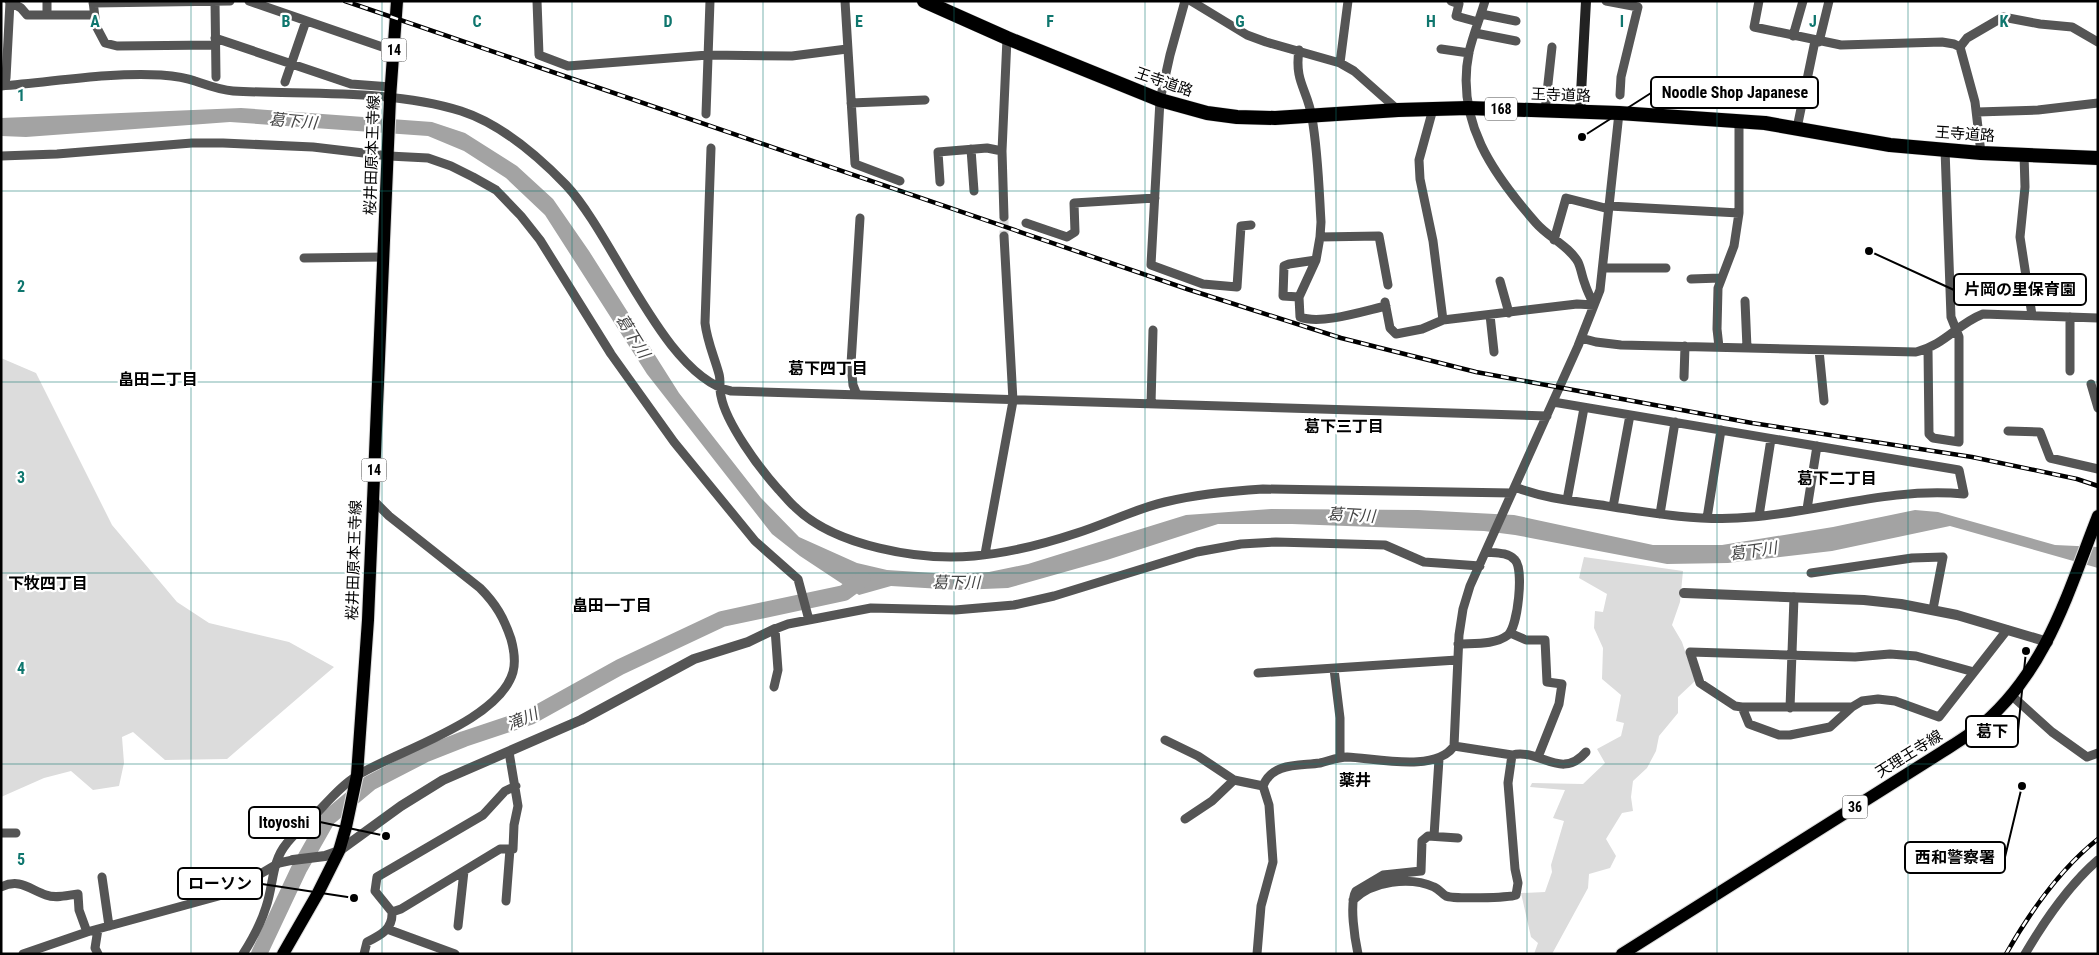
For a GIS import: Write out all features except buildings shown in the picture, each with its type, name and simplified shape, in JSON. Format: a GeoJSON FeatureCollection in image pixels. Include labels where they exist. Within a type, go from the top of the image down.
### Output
{"type":"FeatureCollection","features":[{"type":"Feature","properties":{"kind":"highway","name":"王寺道路"},"geometry":{"type":"LineString","coordinates":[[924,1],[1007,38],[1160,100],[1207,113],[1237,118],[1468,108],[1619,113],[1739,120],[1797,128],[1890,145],[1981,153],[2098,158]]}},
{"type":"Feature","properties":{"kind":"main road","name":"桜井田原本王寺線"},"geometry":{"type":"LineString","coordinates":[[285,952],[339,851],[357,780],[367,630],[391,92],[397,1]]}},
{"type":"Feature","properties":{"kind":"main road"},"geometry":{"type":"LineString","coordinates":[[1580,112],[1586,1]]}},
{"type":"Feature","properties":{"kind":"main road","name":"天理王寺線"},"geometry":{"type":"LineString","coordinates":[[1622,954],[1984,724],[2012,695],[2034,666],[2048,642],[2098,516]]}},
{"type":"Feature","properties":{"kind":"street"},"geometry":{"type":"LineString","coordinates":[[47,15],[48,1]]}},
{"type":"Feature","properties":{"kind":"street"},"geometry":{"type":"LineString","coordinates":[[215,1],[216,77]]}},
{"type":"Feature","properties":{"kind":"street"},"geometry":{"type":"LineString","coordinates":[[230,1],[94,2],[94,15],[101,39],[110,45],[215,41],[350,84],[391,92],[461,112],[509,136],[541,161],[567,187],[590,216],[657,326],[674,349],[706,380],[721,388],[743,392],[1547,416]]}},
{"type":"Feature","properties":{"kind":"street"},"geometry":{"type":"LineString","coordinates":[[249,1],[394,51]]}},
{"type":"Feature","properties":{"kind":"street"},"geometry":{"type":"LineString","coordinates":[[537,1],[539,55],[568,66],[708,55],[792,56],[847,49]]}},
{"type":"Feature","properties":{"kind":"street"},"geometry":{"type":"LineString","coordinates":[[706,114],[710,1]]}},
{"type":"Feature","properties":{"kind":"street"},"geometry":{"type":"LineString","coordinates":[[845,1],[855,164],[900,181]]}},
{"type":"Feature","properties":{"kind":"street"},"geometry":{"type":"LineString","coordinates":[[1185,1],[1160,100],[1151,265],[1203,284],[1237,287],[1241,226],[1251,225]]}},
{"type":"Feature","properties":{"kind":"street"},"geometry":{"type":"LineString","coordinates":[[1191,1],[1244,34],[1340,63],[1354,71],[1398,110]]}},
{"type":"Feature","properties":{"kind":"street"},"geometry":{"type":"LineString","coordinates":[[1340,63],[1348,1]]}},
{"type":"Feature","properties":{"kind":"street"},"geometry":{"type":"LineString","coordinates":[[1451,1],[1459,4],[1456,16],[1516,21]]}},
{"type":"Feature","properties":{"kind":"street"},"geometry":{"type":"LineString","coordinates":[[1485,1],[1469,53],[1468,108],[1475,133],[1506,188],[1543,231],[1572,253],[1578,262],[1585,285],[1594,304]]}},
{"type":"Feature","properties":{"kind":"street"},"geometry":{"type":"LineString","coordinates":[[1606,1],[1638,7],[1621,77],[1620,95]]}},
{"type":"Feature","properties":{"kind":"street"},"geometry":{"type":"LineString","coordinates":[[1759,1],[1754,27],[1817,41],[1856,46],[1946,42],[1960,47]]}},
{"type":"Feature","properties":{"kind":"street"},"geometry":{"type":"LineString","coordinates":[[1794,36],[1803,1]]}},
{"type":"Feature","properties":{"kind":"street"},"geometry":{"type":"LineString","coordinates":[[1797,128],[1817,41],[1829,1]]}},
{"type":"Feature","properties":{"kind":"street"},"geometry":{"type":"LineString","coordinates":[[1,78],[6,78],[10,2],[21,8],[27,15],[94,15]]}},
{"type":"Feature","properties":{"kind":"street"},"geometry":{"type":"LineString","coordinates":[[1960,47],[1967,38],[2003,17],[2040,24],[2072,27],[2098,42]]}},
{"type":"Feature","properties":{"kind":"street"},"geometry":{"type":"LineString","coordinates":[[285,82],[306,21]]}},
{"type":"Feature","properties":{"kind":"street"},"geometry":{"type":"LineString","coordinates":[[1474,34],[1516,41]]}},
{"type":"Feature","properties":{"kind":"street"},"geometry":{"type":"LineString","coordinates":[[1004,217],[1002,151],[1007,38]]}},
{"type":"Feature","properties":{"kind":"street"},"geometry":{"type":"LineString","coordinates":[[1545,111],[1552,47]]}},
{"type":"Feature","properties":{"kind":"street"},"geometry":{"type":"LineString","coordinates":[[1960,47],[1977,112],[1981,153]]}},
{"type":"Feature","properties":{"kind":"street"},"geometry":{"type":"LineString","coordinates":[[1441,49],[1469,53]]}},
{"type":"Feature","properties":{"kind":"street"},"geometry":{"type":"LineString","coordinates":[[1299,50],[1296,65],[1312,116],[1320,208],[1320,237],[1316,260],[1299,297],[1300,317],[1306,320],[1330,318],[1386,304],[1390,328],[1396,334],[1422,329],[1443,320],[1578,304],[1594,304]]}},
{"type":"Feature","properties":{"kind":"street"},"geometry":{"type":"LineString","coordinates":[[1,86],[138,74],[181,77],[230,91],[391,92]]}},
{"type":"Feature","properties":{"kind":"street"},"geometry":{"type":"LineString","coordinates":[[851,103],[925,100]]}},
{"type":"Feature","properties":{"kind":"street"},"geometry":{"type":"LineString","coordinates":[[1977,112],[2038,110],[2098,103]]}},
{"type":"Feature","properties":{"kind":"street"},"geometry":{"type":"LineString","coordinates":[[1433,109],[1419,160],[1420,179],[1434,250],[1443,320]]}},
{"type":"Feature","properties":{"kind":"street"},"geometry":{"type":"LineString","coordinates":[[1256,954],[1262,901],[1273,862],[1269,805],[1263,786],[1268,776],[1278,769],[1322,763],[1340,758],[1397,762],[1439,759],[1454,746],[1458,644],[1463,609],[1600,290],[1619,113]]}},
{"type":"Feature","properties":{"kind":"street"},"geometry":{"type":"LineString","coordinates":[[1718,347],[1717,307],[1720,278],[1734,246],[1739,213],[1739,120]]}},
{"type":"Feature","properties":{"kind":"street"},"geometry":{"type":"LineString","coordinates":[[1,156],[57,154],[176,144],[223,143],[313,147],[388,156],[428,158],[451,166],[496,190],[521,216],[550,255],[611,354],[670,436],[736,519],[761,547],[794,574],[801,588],[809,620]]}},
{"type":"Feature","properties":{"kind":"street"},"geometry":{"type":"LineString","coordinates":[[711,148],[705,323],[707,339],[721,382],[721,396],[727,411],[747,449],[772,482],[796,509],[817,524],[836,534],[886,550],[947,556],[985,554],[1047,542],[1164,502],[1229,491],[1514,490],[1660,514],[1707,518],[1759,516],[1907,493],[1942,492],[1964,494],[1958,470],[1553,402]]}},
{"type":"Feature","properties":{"kind":"street"},"geometry":{"type":"LineString","coordinates":[[940,182],[938,152],[987,148],[1002,151]]}},
{"type":"Feature","properties":{"kind":"street"},"geometry":{"type":"LineString","coordinates":[[971,149],[974,191]]}},
{"type":"Feature","properties":{"kind":"street"},"geometry":{"type":"LineString","coordinates":[[1928,349],[1930,434],[1933,438],[1959,442],[1959,337],[1951,317],[1944,149]]}},
{"type":"Feature","properties":{"kind":"street"},"geometry":{"type":"LineString","coordinates":[[2024,154],[2025,187],[2020,237],[2032,315]]}},
{"type":"Feature","properties":{"kind":"street"},"geometry":{"type":"LineString","coordinates":[[1026,223],[1068,236],[1075,232],[1074,203],[1155,198]]}},
{"type":"Feature","properties":{"kind":"street"},"geometry":{"type":"LineString","coordinates":[[1554,240],[1566,198],[1609,208],[1739,213]]}},
{"type":"Feature","properties":{"kind":"street"},"geometry":{"type":"LineString","coordinates":[[857,395],[853,384],[851,364],[860,218]]}},
{"type":"Feature","properties":{"kind":"street"},"geometry":{"type":"LineString","coordinates":[[985,554],[1013,401],[1004,236]]}},
{"type":"Feature","properties":{"kind":"street"},"geometry":{"type":"LineString","coordinates":[[1320,237],[1379,236],[1388,285]]}},
{"type":"Feature","properties":{"kind":"street"},"geometry":{"type":"LineString","coordinates":[[304,258],[384,257]]}},
{"type":"Feature","properties":{"kind":"street"},"geometry":{"type":"LineString","coordinates":[[1299,297],[1283,296],[1284,266],[1316,260]]}},
{"type":"Feature","properties":{"kind":"street"},"geometry":{"type":"LineString","coordinates":[[1603,268],[1666,268]]}},
{"type":"Feature","properties":{"kind":"street"},"geometry":{"type":"LineString","coordinates":[[1691,279],[1720,278]]}},
{"type":"Feature","properties":{"kind":"street"},"geometry":{"type":"LineString","coordinates":[[1500,281],[1509,313]]}},
{"type":"Feature","properties":{"kind":"street"},"geometry":{"type":"LineString","coordinates":[[1745,301],[1747,348]]}},
{"type":"Feature","properties":{"kind":"street"},"geometry":{"type":"LineString","coordinates":[[1581,338],[1608,344],[1902,352],[1928,349],[1939,344],[1973,318],[1983,314],[2098,318]]}},
{"type":"Feature","properties":{"kind":"street"},"geometry":{"type":"LineString","coordinates":[[1490,315],[1494,352]]}},
{"type":"Feature","properties":{"kind":"street"},"geometry":{"type":"LineString","coordinates":[[2070,317],[2070,371]]}},
{"type":"Feature","properties":{"kind":"street"},"geometry":{"type":"LineString","coordinates":[[1151,404],[1153,330]]}},
{"type":"Feature","properties":{"kind":"street"},"geometry":{"type":"LineString","coordinates":[[1684,377],[1685,346]]}},
{"type":"Feature","properties":{"kind":"street"},"geometry":{"type":"LineString","coordinates":[[1819,350],[1824,401]]}},
{"type":"Feature","properties":{"kind":"street"},"geometry":{"type":"LineString","coordinates":[[2091,384],[2098,408]]}},
{"type":"Feature","properties":{"kind":"street"},"geometry":{"type":"LineString","coordinates":[[1567,500],[1584,408]]}},
{"type":"Feature","properties":{"kind":"street"},"geometry":{"type":"LineString","coordinates":[[1613,507],[1630,415]]}},
{"type":"Feature","properties":{"kind":"street"},"geometry":{"type":"LineString","coordinates":[[1660,514],[1674,422]]}},
{"type":"Feature","properties":{"kind":"street"},"geometry":{"type":"LineString","coordinates":[[1707,518],[1722,430]]}},
{"type":"Feature","properties":{"kind":"street"},"geometry":{"type":"LineString","coordinates":[[2008,431],[2040,432],[2050,458],[2098,469]]}},
{"type":"Feature","properties":{"kind":"street"},"geometry":{"type":"LineString","coordinates":[[1759,516],[1771,439]]}},
{"type":"Feature","properties":{"kind":"street"},"geometry":{"type":"LineString","coordinates":[[1807,509],[1817,446]]}},
{"type":"Feature","properties":{"kind":"street"},"geometry":{"type":"LineString","coordinates":[[242,954],[267,905],[274,866],[287,843],[335,794],[480,712],[509,682],[515,661],[514,650],[506,623],[493,601],[480,588],[389,516],[372,499]]}},
{"type":"Feature","properties":{"kind":"street"},"geometry":{"type":"LineString","coordinates":[[23,954],[87,932],[226,894],[274,866],[294,860],[325,856],[339,851],[433,785],[485,760],[509,752],[598,712],[694,659],[748,642],[775,629],[809,620],[871,608],[956,610],[1014,605],[1054,596],[1197,552],[1241,544],[1276,542],[1385,546],[1424,562],[1480,566]]}},
{"type":"Feature","properties":{"kind":"street"},"geometry":{"type":"LineString","coordinates":[[1458,644],[1490,642],[1510,633],[1516,616],[1520,567],[1510,555],[1486,552]]}},
{"type":"Feature","properties":{"kind":"street"},"geometry":{"type":"LineString","coordinates":[[1811,573],[1904,559],[1943,557],[1933,609]]}},
{"type":"Feature","properties":{"kind":"street"},"geometry":{"type":"LineString","coordinates":[[1684,593],[1882,601],[1933,609],[2048,642]]}},
{"type":"Feature","properties":{"kind":"street"},"geometry":{"type":"LineString","coordinates":[[1790,708],[1794,597]]}},
{"type":"Feature","properties":{"kind":"street"},"geometry":{"type":"LineString","coordinates":[[774,687],[778,670],[775,629]]}},
{"type":"Feature","properties":{"kind":"street"},"geometry":{"type":"LineString","coordinates":[[1742,707],[1749,724],[1762,730],[1785,735],[1830,727],[1852,707],[1862,701],[1878,699],[1895,701],[1939,717],[2007,630]]}},
{"type":"Feature","properties":{"kind":"street"},"geometry":{"type":"LineString","coordinates":[[1510,633],[1526,640],[1545,640],[1547,682],[1562,684],[1559,704],[1538,757]]}},
{"type":"Feature","properties":{"kind":"street"},"geometry":{"type":"LineString","coordinates":[[1852,707],[1790,708],[1735,706],[1700,683],[1690,652],[1855,657],[1890,654],[1916,656],[1974,672]]}},
{"type":"Feature","properties":{"kind":"street"},"geometry":{"type":"LineString","coordinates":[[1258,673],[1457,660]]}},
{"type":"Feature","properties":{"kind":"street"},"geometry":{"type":"LineString","coordinates":[[1334,669],[1340,718],[1340,758]]}},
{"type":"Feature","properties":{"kind":"street"},"geometry":{"type":"LineString","coordinates":[[2012,695],[2052,732],[2087,758],[2098,753]]}},
{"type":"Feature","properties":{"kind":"street"},"geometry":{"type":"LineString","coordinates":[[1165,740],[1198,756],[1234,780],[1263,786]]}},
{"type":"Feature","properties":{"kind":"street"},"geometry":{"type":"LineString","coordinates":[[1454,746],[1538,757],[1552,764],[1564,764],[1575,760],[1586,752]]}},
{"type":"Feature","properties":{"kind":"street"},"geometry":{"type":"LineString","coordinates":[[392,912],[401,909],[500,850],[513,849],[514,825],[518,806],[509,752]]}},
{"type":"Feature","properties":{"kind":"street"},"geometry":{"type":"LineString","coordinates":[[1353,900],[1372,888],[1402,882],[1417,882],[1433,886],[1446,897],[1502,898],[1516,894],[1518,883],[1515,869],[1508,783],[1512,755]]}},
{"type":"Feature","properties":{"kind":"street"},"geometry":{"type":"LineString","coordinates":[[1434,836],[1439,759]]}},
{"type":"Feature","properties":{"kind":"street"},"geometry":{"type":"LineString","coordinates":[[1185,819],[1212,801],[1234,780]]}},
{"type":"Feature","properties":{"kind":"street"},"geometry":{"type":"LineString","coordinates":[[364,954],[367,942],[387,929],[392,921],[392,912],[376,891],[377,877],[483,815],[506,791],[516,786]]}},
{"type":"Feature","properties":{"kind":"street"},"geometry":{"type":"LineString","coordinates":[[1,833],[16,833]]}},
{"type":"Feature","properties":{"kind":"street"},"geometry":{"type":"LineString","coordinates":[[1358,954],[1353,900],[1353,895],[1358,889],[1384,875],[1421,871],[1422,841],[1428,836],[1458,838]]}},
{"type":"Feature","properties":{"kind":"street"},"geometry":{"type":"LineString","coordinates":[[506,901],[510,849]]}},
{"type":"Feature","properties":{"kind":"street"},"geometry":{"type":"LineString","coordinates":[[2025,954],[2070,888],[2098,860]]}},
{"type":"Feature","properties":{"kind":"street"},"geometry":{"type":"LineString","coordinates":[[458,926],[464,871]]}},
{"type":"Feature","properties":{"kind":"street"},"geometry":{"type":"LineString","coordinates":[[102,877],[109,926]]}},
{"type":"Feature","properties":{"kind":"street"},"geometry":{"type":"LineString","coordinates":[[1,887],[18,882],[47,896],[55,897],[78,894],[80,910],[87,932]]}},
{"type":"Feature","properties":{"kind":"street"},"geometry":{"type":"LineString","coordinates":[[98,929],[95,948],[98,954]]}},
{"type":"Feature","properties":{"kind":"street"},"geometry":{"type":"LineString","coordinates":[[387,929],[455,954]]}},
{"type":"Feature","properties":{"kind":"shaded area"},"geometry":{"type":"Polygon","coordinates":[[[1,358],[36,373],[112,525],[177,602],[209,623],[289,642],[334,667],[227,759],[165,760],[133,732],[122,737],[124,763],[119,786],[93,790],[71,771],[44,778],[1,797],[1,358]]]}},
{"type":"Feature","properties":{"kind":"shaded area"},"geometry":{"type":"Polygon","coordinates":[[[1584,557],[1683,571],[1680,602],[1672,625],[1682,642],[1695,681],[1678,697],[1678,713],[1659,736],[1656,751],[1647,768],[1633,781],[1631,797],[1633,811],[1622,813],[1606,839],[1616,856],[1610,868],[1589,874],[1588,888],[1552,954],[1534,954],[1538,943],[1531,937],[1521,893],[1545,892],[1552,872],[1551,865],[1564,821],[1553,818],[1565,790],[1530,787],[1532,783],[1583,784],[1605,763],[1597,749],[1621,736],[1624,723],[1616,721],[1621,695],[1602,679],[1603,648],[1594,628],[1595,611],[1603,612],[1607,594],[1579,578],[1584,557]]]}},
{"type":"Feature","properties":{"kind":"water","name":"葛下川"},"geometry":{"type":"Polygon","coordinates":[[[241,108],[432,122],[465,133],[517,166],[553,199],[589,251],[679,393],[761,498],[799,537],[857,563],[887,570],[949,574],[989,572],[1028,564],[1186,515],[1271,509],[1418,510],[1514,515],[1653,545],[1722,545],[1833,527],[1915,510],[1938,512],[2055,545],[2098,547],[2098,568],[1950,526],[1832,551],[1728,563],[1667,564],[1515,535],[1484,531],[1292,524],[1218,524],[1107,560],[1008,588],[959,590],[891,586],[859,595],[800,556],[772,534],[647,374],[545,215],[506,178],[464,151],[428,136],[230,122],[26,137],[1,136],[1,118],[241,108]]]}},
{"type":"Feature","properties":{"kind":"waterway","name":"滝川"},"geometry":{"type":"LineString","coordinates":[[259,954],[299,869],[328,818],[370,783],[426,754],[530,717],[620,667],[722,619],[844,593],[863,579]]}},
{"type":"Feature","properties":{"kind":"tunnel"},"geometry":{"type":"LineString","coordinates":[[1004,217],[1004,236]]}},
{"type":"Feature","properties":{"kind":"railway"},"geometry":{"type":"LineString","coordinates":[[345,1],[1187,289],[1341,338],[1476,372],[1752,423],[1972,457],[2077,479],[2098,486]]}},
{"type":"Feature","properties":{"kind":"railway"},"geometry":{"type":"LineString","coordinates":[[2006,954],[2047,892],[2071,864],[2098,839]]}},
{"type":"Feature","properties":{"kind":"place","name":"Noodle Shop Japanese"},"geometry":{"type":"Point","coordinates":[1582,137]}},
{"type":"Feature","properties":{"kind":"place","name":"片岡の里保育園"},"geometry":{"type":"Point","coordinates":[1869,251]}},
{"type":"Feature","properties":{"kind":"place","name":"葛下"},"geometry":{"type":"Point","coordinates":[2026,651]}},
{"type":"Feature","properties":{"kind":"place","name":"西和警察署"},"geometry":{"type":"Point","coordinates":[2022,786]}},
{"type":"Feature","properties":{"kind":"place","name":"Itoyoshi"},"geometry":{"type":"Point","coordinates":[386,836]}},
{"type":"Feature","properties":{"kind":"place","name":"ローソン"},"geometry":{"type":"Point","coordinates":[354,898]}},
{"type":"Feature","properties":{"kind":"district","name":"葛下四丁目"},"geometry":{"type":"Point","coordinates":[828,368]}},
{"type":"Feature","properties":{"kind":"district","name":"畠田二丁目"},"geometry":{"type":"Point","coordinates":[158,379]}},
{"type":"Feature","properties":{"kind":"district","name":"葛下三丁目"},"geometry":{"type":"Point","coordinates":[1344,426]}},
{"type":"Feature","properties":{"kind":"district","name":"葛下二丁目"},"geometry":{"type":"Point","coordinates":[1837,478]}},
{"type":"Feature","properties":{"kind":"district","name":"下牧四丁目"},"geometry":{"type":"Point","coordinates":[48,583]}},
{"type":"Feature","properties":{"kind":"district","name":"畠田一丁目"},"geometry":{"type":"Point","coordinates":[612,605]}},
{"type":"Feature","properties":{"kind":"district","name":"薬井"},"geometry":{"type":"Point","coordinates":[1355,780]}}]}
